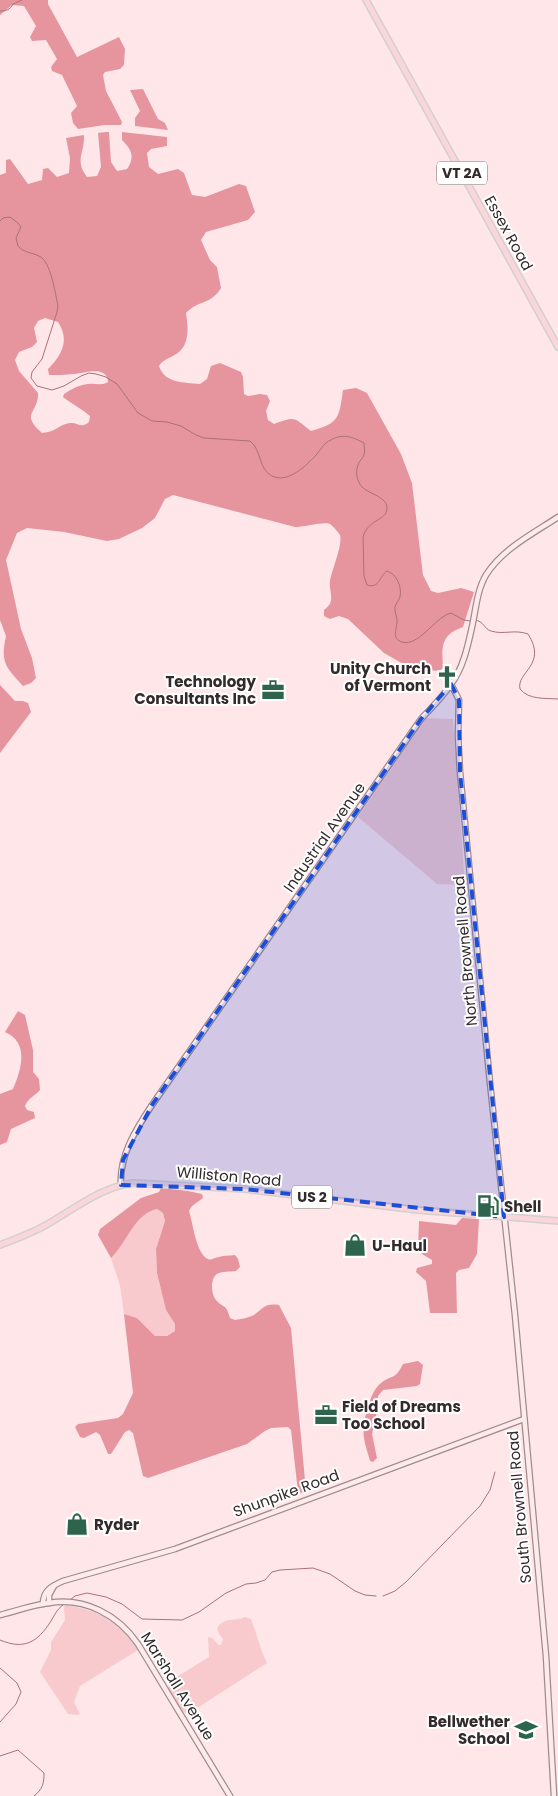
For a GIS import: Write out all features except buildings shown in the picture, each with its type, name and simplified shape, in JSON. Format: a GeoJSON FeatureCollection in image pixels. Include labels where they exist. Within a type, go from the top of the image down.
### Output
{"type":"FeatureCollection","features":[{"type":"Feature","properties":{"kind":"main road","name":"Essex Road"},"geometry":{"type":"LineString","coordinates":[[366,0],[558,347]]}},
{"type":"Feature","properties":{"kind":"main road","name":"Williston Road"},"geometry":{"type":"LineString","coordinates":[[0,1245],[40,1228],[95,1196],[121,1186],[153,1183],[244,1189],[417,1210],[558,1221]]}},
{"type":"Feature","properties":{"kind":"street","name":"Industrial Avenue"},"geometry":{"type":"LineString","coordinates":[[121,1186],[120,1173],[123,1160],[133,1136],[152,1105],[421,719],[451,684],[460,667],[485,576],[502,556],[522,540],[558,517]]}},
{"type":"Feature","properties":{"kind":"street","name":"North Brownell Road"},"geometry":{"type":"LineString","coordinates":[[451,684],[459,700],[460,772],[504,1217]]}},
{"type":"Feature","properties":{"kind":"street","name":"South Brownell Road"},"geometry":{"type":"LineString","coordinates":[[504,1217],[515,1314],[546,1656],[554,1796]]}},
{"type":"Feature","properties":{"kind":"street","name":"Shunpike Road"},"geometry":{"type":"LineString","coordinates":[[55,1585],[180,1547],[524,1419]]}},
{"type":"Feature","properties":{"kind":"street"},"geometry":{"type":"LineString","coordinates":[[49,1603],[49,1595],[55,1585]]}},
{"type":"Feature","properties":{"kind":"street"},"geometry":{"type":"LineString","coordinates":[[43,1604],[45,1592],[55,1585]]}},
{"type":"Feature","properties":{"kind":"street","name":"Marshall Avenue"},"geometry":{"type":"LineString","coordinates":[[0,1615],[49,1603],[74,1603],[95,1608],[112,1618],[128,1631],[138,1644],[230,1796]]}},
{"type":"Feature","properties":{"kind":"highlighted area"},"geometry":{"type":"Polygon","coordinates":[[[451,684],[459,700],[460,772],[504,1217],[244,1189],[121,1185],[123,1160],[152,1105],[421,719],[451,684]]]}},
{"type":"Feature","properties":{"kind":"shaded area"},"geometry":{"type":"Polygon","coordinates":[[[0,0],[48,0],[48,4],[77,57],[119,37],[125,49],[124,65],[120,69],[105,72],[103,75],[106,91],[122,122],[121,125],[78,129],[73,123],[71,113],[77,106],[62,75],[52,71],[51,67],[57,59],[46,40],[32,41],[30,37],[36,26],[24,6],[12,5],[0,15],[0,0]]]}},
{"type":"Feature","properties":{"kind":"shaded area"},"geometry":{"type":"Polygon","coordinates":[[[143,89],[158,119],[165,123],[168,130],[135,126],[135,118],[140,111],[130,90],[143,89]]]}},
{"type":"Feature","properties":{"kind":"shaded area"},"geometry":{"type":"Polygon","coordinates":[[[109,132],[111,162],[117,171],[127,169],[132,157],[130,150],[122,140],[122,132],[167,137],[167,146],[151,149],[147,153],[149,167],[158,174],[178,169],[184,173],[192,195],[205,197],[239,184],[246,186],[255,212],[248,220],[206,232],[201,240],[210,260],[217,267],[221,288],[209,300],[195,306],[186,313],[188,328],[187,339],[183,348],[163,361],[159,366],[162,372],[170,379],[200,384],[207,379],[211,366],[220,363],[241,372],[244,394],[248,396],[267,395],[270,401],[266,411],[268,420],[274,424],[294,419],[311,431],[333,422],[339,413],[343,390],[356,388],[367,393],[401,454],[412,483],[423,575],[431,591],[438,593],[461,588],[474,592],[463,627],[455,630],[446,638],[442,654],[443,668],[439,671],[412,669],[384,653],[348,619],[339,616],[330,619],[324,616],[324,610],[331,601],[330,581],[341,539],[340,535],[330,524],[324,523],[295,527],[173,495],[165,499],[155,518],[142,528],[119,539],[107,541],[64,532],[27,528],[17,533],[6,560],[21,629],[32,658],[36,678],[31,683],[23,686],[9,669],[4,659],[6,636],[0,620],[0,175],[6,173],[6,160],[10,159],[28,184],[42,180],[43,169],[48,168],[57,177],[69,173],[70,158],[66,138],[84,135],[81,166],[87,177],[97,176],[101,167],[98,133],[109,132]],[[45,318],[38,321],[34,328],[37,342],[32,347],[19,352],[15,360],[19,371],[38,393],[38,400],[31,417],[35,426],[42,433],[66,424],[84,425],[89,422],[90,416],[63,397],[64,394],[81,385],[108,382],[104,373],[95,371],[49,375],[48,369],[63,347],[62,329],[58,322],[45,318]]]}},
{"type":"Feature","properties":{"kind":"shaded area"},"geometry":{"type":"Polygon","coordinates":[[[0,685],[15,701],[28,703],[31,712],[0,753],[0,685]]]}},
{"type":"Feature","properties":{"kind":"shaded area"},"geometry":{"type":"Polygon","coordinates":[[[425,718],[453,719],[465,885],[437,884],[358,817],[425,718]]]}},
{"type":"Feature","properties":{"kind":"shaded area"},"geometry":{"type":"Polygon","coordinates":[[[18,1011],[25,1015],[33,1050],[33,1072],[39,1079],[40,1090],[25,1106],[27,1110],[34,1112],[35,1118],[11,1129],[7,1142],[0,1145],[0,1094],[13,1089],[21,1066],[21,1050],[18,1043],[5,1032],[18,1011]]]}},
{"type":"Feature","properties":{"kind":"shaded area"},"geometry":{"type":"Polygon","coordinates":[[[161,1188],[202,1194],[203,1198],[192,1206],[189,1211],[201,1251],[209,1259],[235,1255],[238,1259],[240,1267],[236,1271],[219,1273],[215,1276],[212,1283],[214,1297],[226,1308],[230,1318],[235,1320],[246,1318],[267,1306],[279,1305],[291,1328],[306,1491],[302,1493],[298,1492],[291,1430],[288,1427],[271,1428],[247,1444],[148,1478],[143,1476],[133,1433],[129,1430],[125,1432],[111,1454],[108,1454],[100,1435],[96,1432],[84,1438],[80,1437],[75,1427],[78,1424],[118,1418],[123,1414],[133,1393],[124,1314],[137,1318],[155,1336],[167,1336],[175,1331],[175,1324],[166,1310],[157,1273],[156,1249],[165,1221],[163,1213],[157,1209],[142,1217],[111,1258],[98,1235],[100,1229],[141,1198],[159,1192],[161,1188]]]}},
{"type":"Feature","properties":{"kind":"shaded area"},"geometry":{"type":"Polygon","coordinates":[[[157,1209],[163,1213],[165,1221],[156,1249],[157,1273],[166,1310],[175,1324],[175,1331],[167,1336],[155,1336],[137,1318],[124,1314],[120,1286],[111,1258],[142,1217],[157,1209]]]}},
{"type":"Feature","properties":{"kind":"shaded area"},"geometry":{"type":"Polygon","coordinates":[[[462,1218],[479,1219],[477,1254],[469,1268],[459,1270],[456,1273],[457,1313],[430,1313],[426,1281],[416,1272],[417,1268],[432,1264],[432,1260],[418,1249],[419,1221],[456,1225],[462,1218]]]}},
{"type":"Feature","properties":{"kind":"shaded area"},"geometry":{"type":"Polygon","coordinates":[[[418,1361],[423,1365],[420,1384],[383,1390],[378,1396],[372,1434],[377,1458],[373,1462],[370,1461],[364,1432],[365,1417],[373,1394],[381,1383],[396,1375],[403,1364],[418,1361]]]}},
{"type":"Feature","properties":{"kind":"shaded area"},"geometry":{"type":"Polygon","coordinates":[[[65,1605],[88,1610],[107,1619],[124,1632],[138,1650],[80,1686],[74,1702],[80,1714],[77,1715],[68,1714],[40,1672],[51,1650],[51,1642],[65,1620],[65,1605]]]}},
{"type":"Feature","properties":{"kind":"shaded area"},"geometry":{"type":"Polygon","coordinates":[[[245,1617],[251,1619],[267,1663],[188,1714],[183,1712],[168,1688],[170,1681],[209,1657],[208,1637],[221,1645],[223,1639],[217,1628],[220,1624],[245,1617]]]}},
{"type":"Feature","properties":{"kind":"waterway"},"geometry":{"type":"LineString","coordinates":[[0,11],[8,10],[13,4],[22,0]]}},
{"type":"Feature","properties":{"kind":"waterway"},"geometry":{"type":"LineString","coordinates":[[0,221],[3,218],[10,217],[18,223],[21,227],[16,238],[18,246],[43,259],[47,264],[54,286],[58,306],[57,312],[42,359],[32,372],[31,378],[37,386],[52,390],[89,373],[106,377],[117,384],[138,413],[152,421],[167,422],[181,426],[204,438],[250,441],[257,449],[264,469],[272,476],[278,478],[291,475],[303,468],[327,442],[335,438],[348,437],[364,443],[364,455],[357,468],[358,479],[362,487],[384,501],[387,509],[384,516],[365,531],[363,537],[364,576],[367,585],[371,586],[377,584],[387,571],[394,575],[398,581],[400,597],[395,607],[397,621],[395,634],[397,639],[402,642],[415,640],[439,620],[451,613],[464,620],[471,621]]}},
{"type":"Feature","properties":{"kind":"waterway"},"geometry":{"type":"LineString","coordinates":[[475,620],[491,631],[528,634],[535,653],[530,667],[522,678],[520,689],[533,697],[558,699]]}},
{"type":"Feature","properties":{"kind":"waterway"},"geometry":{"type":"LineString","coordinates":[[383,1596],[395,1591],[406,1582],[480,1506],[490,1490],[495,1472]]}},
{"type":"Feature","properties":{"kind":"waterway"},"geometry":{"type":"LineString","coordinates":[[70,1600],[75,1596],[87,1593],[106,1597],[122,1604],[142,1619],[182,1620],[199,1612],[226,1593],[246,1584],[265,1580],[272,1572],[313,1568],[330,1574],[355,1591],[365,1595],[376,1596]]}},
{"type":"Feature","properties":{"kind":"waterway"},"geometry":{"type":"LineString","coordinates":[[0,1640],[23,1644],[35,1639],[46,1629],[63,1605]]}},
{"type":"Feature","properties":{"kind":"waterway"},"geometry":{"type":"LineString","coordinates":[[0,1668],[17,1683],[21,1692],[16,1704],[0,1722]]}},
{"type":"Feature","properties":{"kind":"waterway"},"geometry":{"type":"LineString","coordinates":[[0,1756],[18,1750],[44,1773],[42,1786],[34,1796]]}},
{"type":"Feature","properties":{"kind":"place","name":"Unity Church of Vermont"},"geometry":{"type":"Point","coordinates":[447,677]}},
{"type":"Feature","properties":{"kind":"place","name":"Technology Consultants Inc"},"geometry":{"type":"Point","coordinates":[273,690]}},
{"type":"Feature","properties":{"kind":"place","name":"Shell"},"geometry":{"type":"Point","coordinates":[488,1206]}},
{"type":"Feature","properties":{"kind":"place","name":"U-Haul"},"geometry":{"type":"Point","coordinates":[355,1245]}},
{"type":"Feature","properties":{"kind":"place","name":"Field of Dreams Too School"},"geometry":{"type":"Point","coordinates":[326,1415]}},
{"type":"Feature","properties":{"kind":"place","name":"Ryder"},"geometry":{"type":"Point","coordinates":[77,1524]}},
{"type":"Feature","properties":{"kind":"place","name":"Bellwether School"},"geometry":{"type":"Point","coordinates":[526,1730]}}]}
